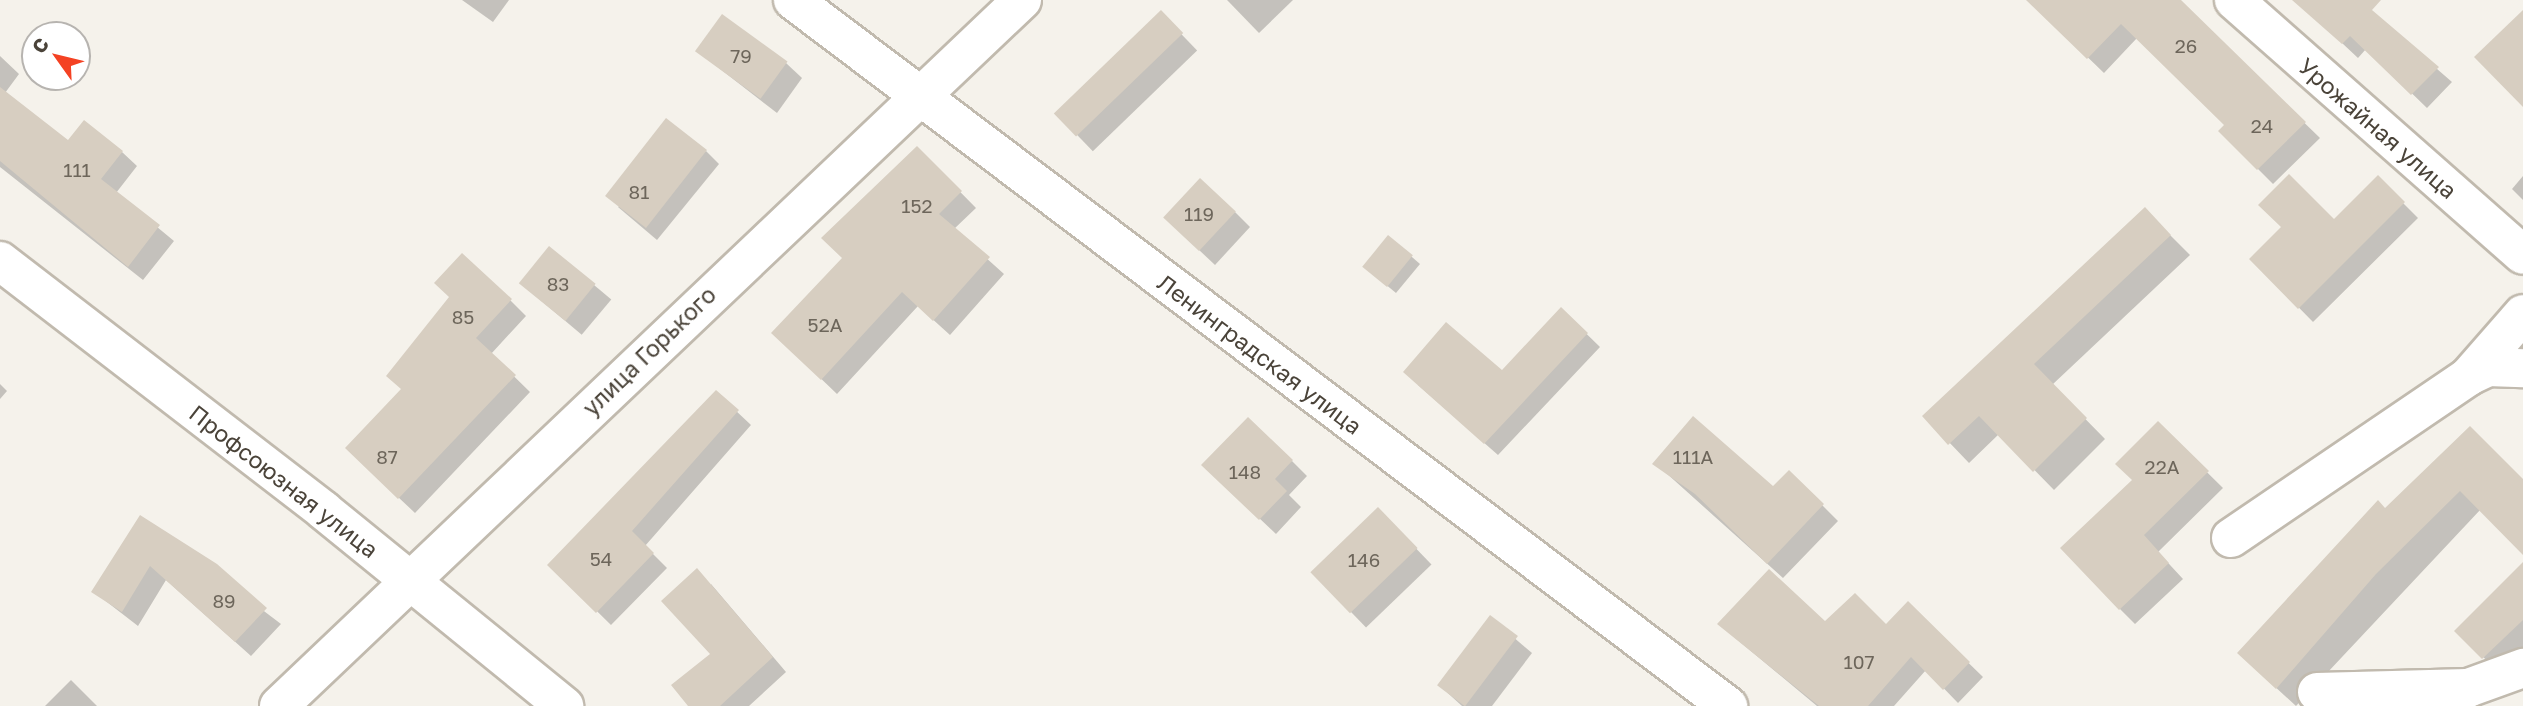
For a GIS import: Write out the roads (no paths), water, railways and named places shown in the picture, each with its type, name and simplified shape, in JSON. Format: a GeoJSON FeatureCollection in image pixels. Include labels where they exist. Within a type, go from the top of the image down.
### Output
{"type":"FeatureCollection","features":[{"type":"Feature","properties":{"kind":"street","name":"Ленинградская улица"},"geometry":{"type":"LineString","coordinates":[[793,0],[916,96],[1728,706]]}},
{"type":"Feature","properties":{"kind":"street","name":"улица Горького"},"geometry":{"type":"LineString","coordinates":[[279,706],[916,96],[1021,0]]}},
{"type":"Feature","properties":{"kind":"street","name":"Урожайная улица"},"geometry":{"type":"LineString","coordinates":[[2234,0],[2523,255]]}},
{"type":"Feature","properties":{"kind":"street","name":"Профсоюзная улица"},"geometry":{"type":"LineString","coordinates":[[0,261],[409,581],[564,706]]}},
{"type":"Feature","properties":{"kind":"street"},"geometry":{"type":"LineString","coordinates":[[2469,376],[2523,314]]}},
{"type":"Feature","properties":{"kind":"street"},"geometry":{"type":"LineString","coordinates":[[2231,538],[2469,376],[2488,367],[2523,368]]}},
{"type":"Feature","properties":{"kind":"street"},"geometry":{"type":"LineString","coordinates":[[2317,692],[2468,688],[2523,668]]}}]}
